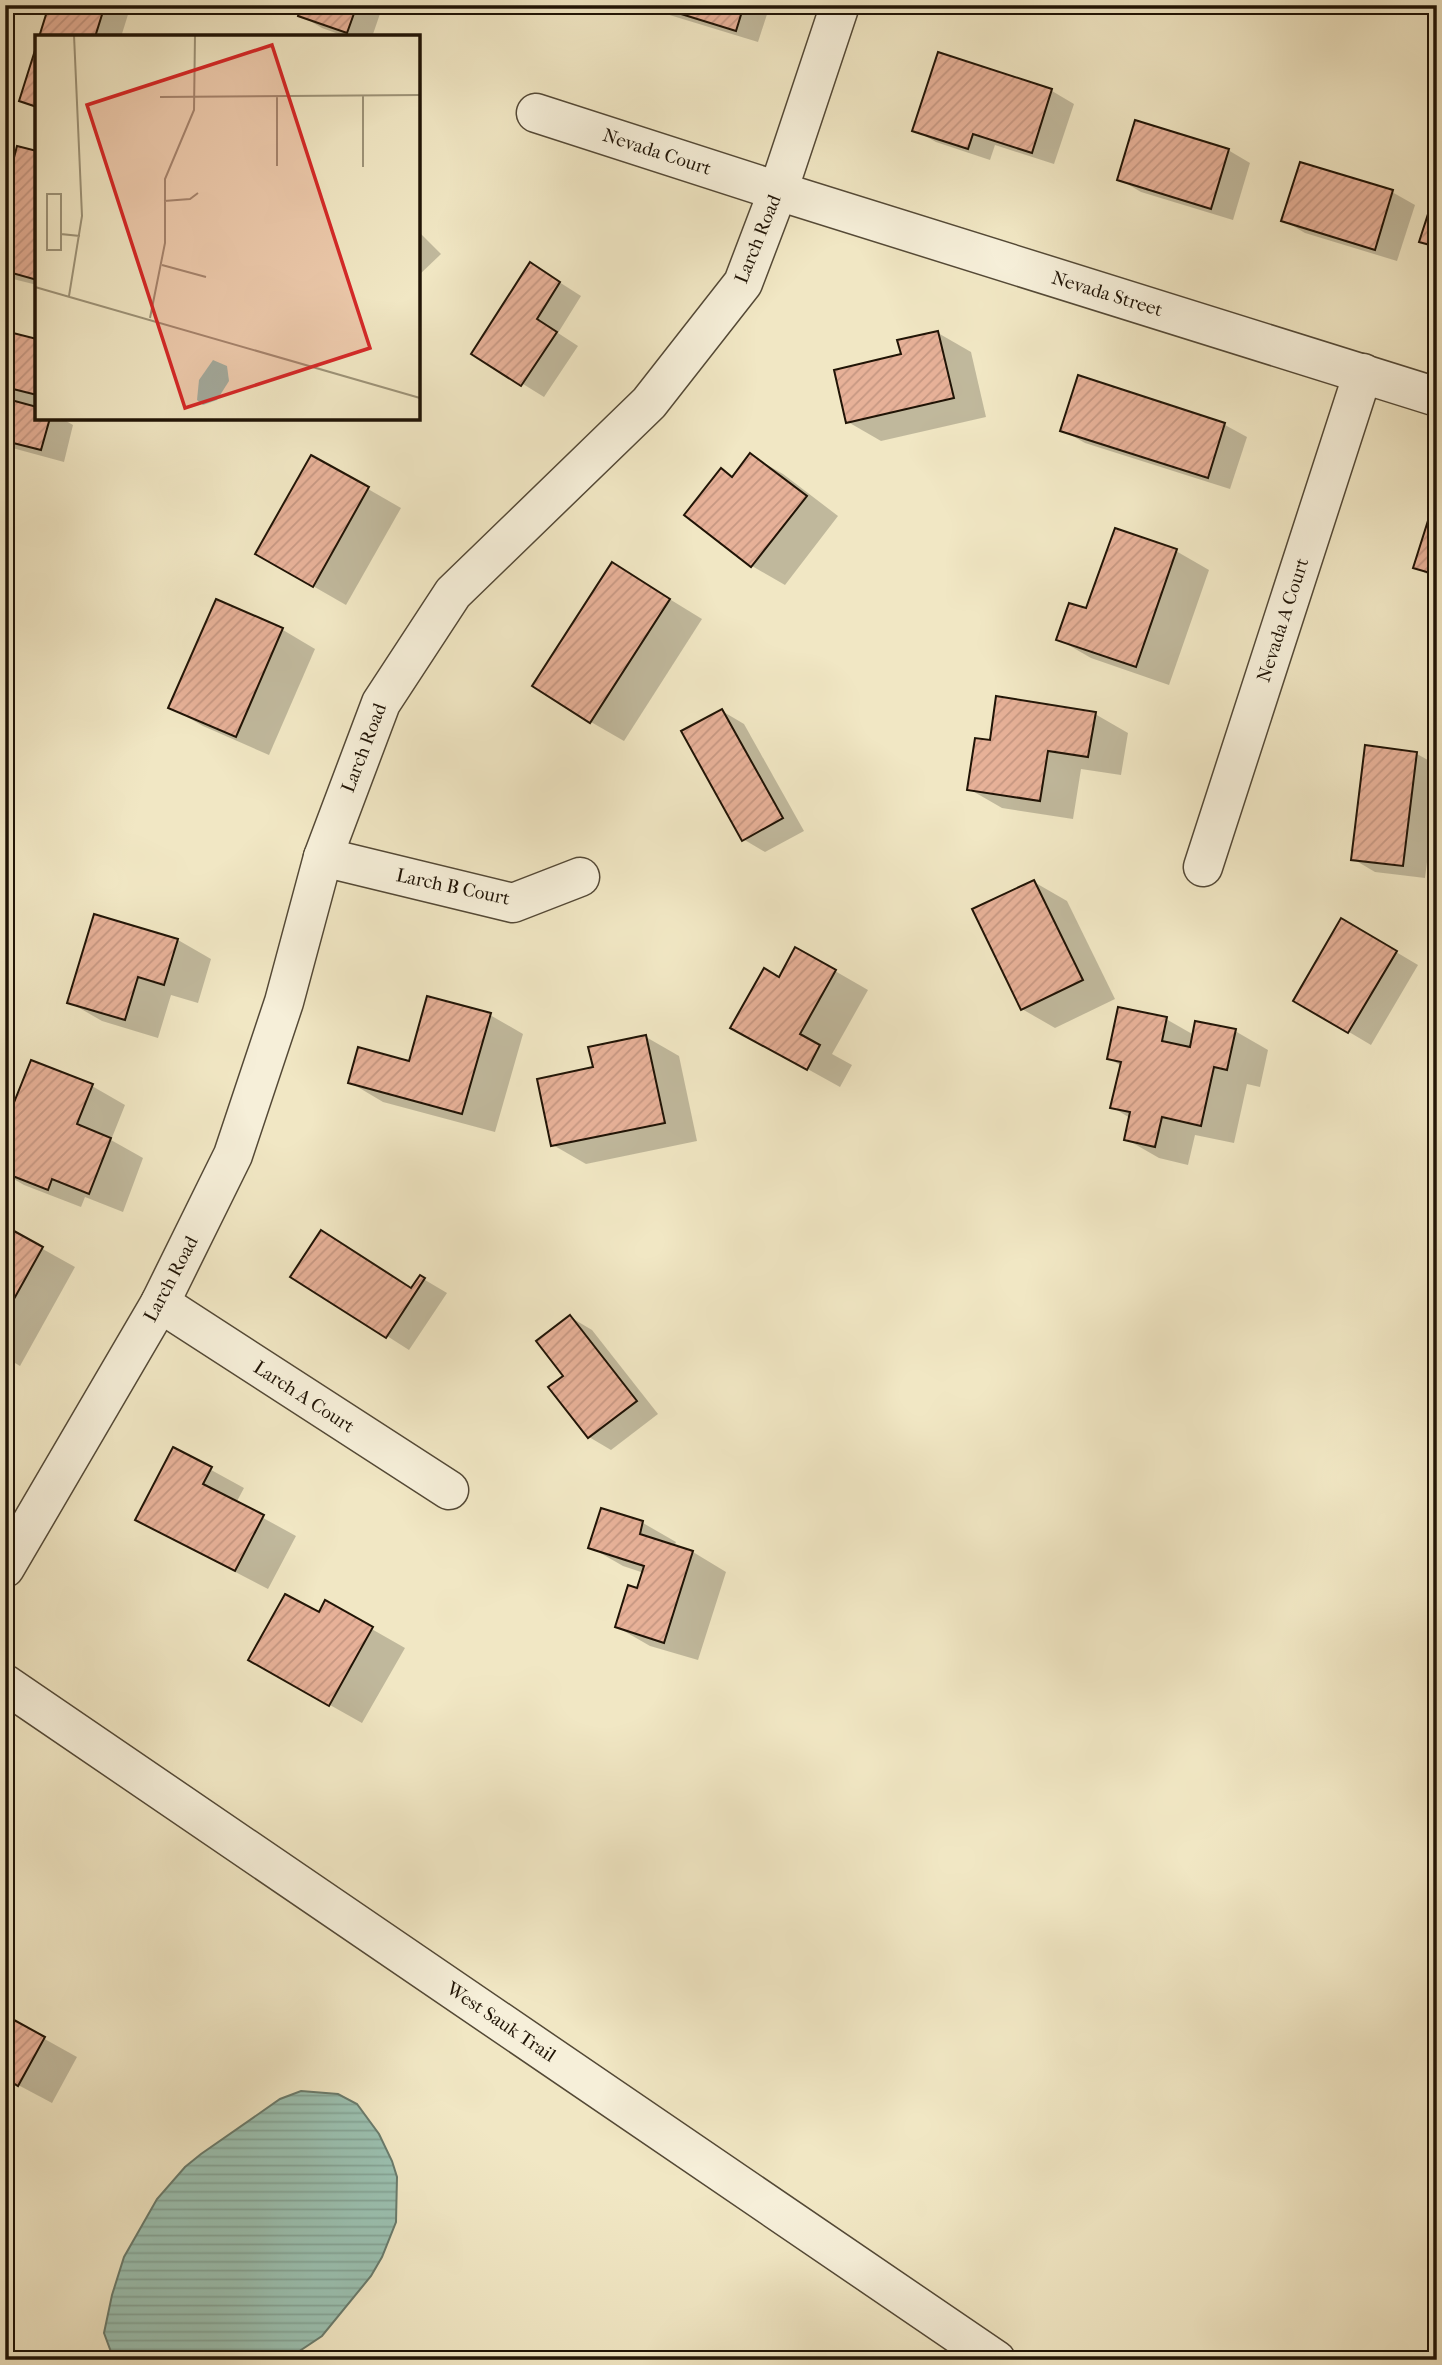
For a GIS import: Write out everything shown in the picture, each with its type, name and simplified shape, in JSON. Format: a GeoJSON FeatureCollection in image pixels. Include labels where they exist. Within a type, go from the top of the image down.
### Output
{"type":"FeatureCollection","features":[{"type":"Feature","properties":{"kind":"street","name":"Larch Road"},"geometry":{"type":"LineString","coordinates":[[5,1567],[160,1303],[233,1155],[284,1002],[323,857],[380,702],[453,593],[649,402],[743,284],[778,191],[840,5]]}},
{"type":"Feature","properties":{"kind":"street","name":"Nevada Court"},"geometry":{"type":"LineString","coordinates":[[536,113],[778,191]]}},
{"type":"Feature","properties":{"kind":"street","name":"Nevada Street"},"geometry":{"type":"LineString","coordinates":[[778,191],[1437,397]]}},
{"type":"Feature","properties":{"kind":"street","name":"Nevada A Court"},"geometry":{"type":"LineString","coordinates":[[1203,867],[1363,373]]}},
{"type":"Feature","properties":{"kind":"street","name":"Larch B Court"},"geometry":{"type":"LineString","coordinates":[[323,857],[513,903],[580,877]]}},
{"type":"Feature","properties":{"kind":"street","name":"Larch A Court"},"geometry":{"type":"LineString","coordinates":[[160,1303],[449,1490]]}},
{"type":"Feature","properties":{"kind":"street","name":"West Sauk Trail"},"geometry":{"type":"LineString","coordinates":[[5,1684],[996,2360]]}},
{"type":"Feature","properties":{"kind":"shaded area"},"geometry":{"type":"Polygon","coordinates":[[[301,2091],[338,2094],[357,2104],[379,2134],[392,2161],[397,2177],[396,2222],[371,2276],[322,2336],[286,2360],[114,2360],[104,2333],[112,2295],[124,2257],[157,2199],[185,2167],[201,2154],[280,2099],[301,2091]]]}},
{"type":"Feature","properties":{"kind":"building"},"geometry":{"type":"Polygon","coordinates":[[[49,5],[105,5],[96,35],[40,35],[49,5]]]}},
{"type":"Feature","properties":{"kind":"building"},"geometry":{"type":"Polygon","coordinates":[[[301,5],[357,5],[347,33],[298,16],[301,5]]]}},
{"type":"Feature","properties":{"kind":"building"},"geometry":{"type":"Polygon","coordinates":[[[652,5],[744,5],[736,31],[652,5]]]}},
{"type":"Feature","properties":{"kind":"building"},"geometry":{"type":"Polygon","coordinates":[[[35,50],[35,106],[19,101],[35,50]]]}},
{"type":"Feature","properties":{"kind":"building"},"geometry":{"type":"Polygon","coordinates":[[[938,52],[1052,89],[1032,153],[973,134],[968,149],[912,131],[938,52]]]}},
{"type":"Feature","properties":{"kind":"building"},"geometry":{"type":"Polygon","coordinates":[[[1135,120],[1229,149],[1211,209],[1117,180],[1135,120]]]}},
{"type":"Feature","properties":{"kind":"building"},"geometry":{"type":"Polygon","coordinates":[[[17,146],[35,150],[35,279],[5,271],[5,168],[11,169],[17,146]]]}},
{"type":"Feature","properties":{"kind":"building"},"geometry":{"type":"Polygon","coordinates":[[[1300,162],[1393,190],[1375,250],[1281,221],[1300,162]]]}},
{"type":"Feature","properties":{"kind":"building"},"geometry":{"type":"Polygon","coordinates":[[[1437,186],[1437,247],[1419,242],[1437,186]]]}},
{"type":"Feature","properties":{"kind":"building"},"geometry":{"type":"Polygon","coordinates":[[[530,262],[560,282],[537,319],[557,332],[521,386],[471,354],[530,262]]]}},
{"type":"Feature","properties":{"kind":"building"},"geometry":{"type":"Polygon","coordinates":[[[5,331],[35,338],[35,394],[13,389],[11,400],[35,406],[35,420],[49,420],[41,450],[5,441],[5,331]]]}},
{"type":"Feature","properties":{"kind":"building"},"geometry":{"type":"Polygon","coordinates":[[[938,331],[954,398],[846,423],[834,370],[901,354],[897,340],[938,331]]]}},
{"type":"Feature","properties":{"kind":"building"},"geometry":{"type":"Polygon","coordinates":[[[1078,375],[1225,423],[1208,478],[1060,431],[1078,375]]]}},
{"type":"Feature","properties":{"kind":"building"},"geometry":{"type":"Polygon","coordinates":[[[750,453],[807,496],[751,567],[684,515],[721,468],[732,477],[750,453]]]}},
{"type":"Feature","properties":{"kind":"building"},"geometry":{"type":"Polygon","coordinates":[[[311,455],[369,487],[313,587],[255,554],[311,455]]]}},
{"type":"Feature","properties":{"kind":"building"},"geometry":{"type":"Polygon","coordinates":[[[1432,508],[1437,510],[1437,575],[1413,568],[1432,508]]]}},
{"type":"Feature","properties":{"kind":"building"},"geometry":{"type":"Polygon","coordinates":[[[1115,528],[1177,549],[1136,667],[1056,640],[1069,603],[1086,608],[1115,528]]]}},
{"type":"Feature","properties":{"kind":"building"},"geometry":{"type":"Polygon","coordinates":[[[612,562],[670,599],[590,723],[532,686],[612,562]]]}},
{"type":"Feature","properties":{"kind":"building"},"geometry":{"type":"Polygon","coordinates":[[[216,599],[283,628],[236,737],[168,708],[216,599]]]}},
{"type":"Feature","properties":{"kind":"building"},"geometry":{"type":"Polygon","coordinates":[[[996,696],[1096,712],[1088,757],[1048,751],[1040,801],[967,790],[975,738],[990,740],[996,696]]]}},
{"type":"Feature","properties":{"kind":"building"},"geometry":{"type":"Polygon","coordinates":[[[722,709],[783,818],[742,841],[681,731],[722,709]]]}},
{"type":"Feature","properties":{"kind":"building"},"geometry":{"type":"Polygon","coordinates":[[[1365,745],[1417,752],[1403,866],[1351,860],[1365,745]]]}},
{"type":"Feature","properties":{"kind":"building"},"geometry":{"type":"Polygon","coordinates":[[[1034,880],[1083,980],[1021,1010],[972,909],[1034,880]]]}},
{"type":"Feature","properties":{"kind":"building"},"geometry":{"type":"Polygon","coordinates":[[[94,914],[178,939],[164,985],[138,977],[125,1020],[67,1003],[94,914]]]}},
{"type":"Feature","properties":{"kind":"building"},"geometry":{"type":"Polygon","coordinates":[[[1341,918],[1397,951],[1348,1033],[1293,1001],[1341,918]]]}},
{"type":"Feature","properties":{"kind":"building"},"geometry":{"type":"Polygon","coordinates":[[[795,947],[836,970],[800,1034],[820,1045],[807,1070],[730,1028],[764,968],[779,977],[795,947]]]}},
{"type":"Feature","properties":{"kind":"building"},"geometry":{"type":"Polygon","coordinates":[[[427,996],[491,1013],[462,1114],[348,1083],[358,1047],[409,1061],[427,996]]]}},
{"type":"Feature","properties":{"kind":"building"},"geometry":{"type":"Polygon","coordinates":[[[1118,1007],[1167,1017],[1162,1041],[1190,1047],[1195,1021],[1236,1029],[1227,1070],[1214,1067],[1201,1126],[1162,1117],[1155,1147],[1124,1140],[1130,1112],[1110,1108],[1121,1062],[1107,1059],[1118,1007]]]}},
{"type":"Feature","properties":{"kind":"building"},"geometry":{"type":"Polygon","coordinates":[[[646,1035],[665,1123],[551,1146],[537,1079],[593,1067],[588,1047],[646,1035]]]}},
{"type":"Feature","properties":{"kind":"building"},"geometry":{"type":"Polygon","coordinates":[[[31,1060],[93,1084],[77,1124],[111,1138],[89,1194],[52,1179],[48,1190],[5,1173],[5,1125],[31,1060]]]}},
{"type":"Feature","properties":{"kind":"building"},"geometry":{"type":"Polygon","coordinates":[[[5,1226],[43,1247],[5,1315],[5,1226]]]}},
{"type":"Feature","properties":{"kind":"building"},"geometry":{"type":"Polygon","coordinates":[[[321,1230],[411,1288],[420,1275],[425,1278],[386,1338],[290,1277],[321,1230]]]}},
{"type":"Feature","properties":{"kind":"building"},"geometry":{"type":"Polygon","coordinates":[[[570,1315],[637,1401],[588,1438],[548,1387],[563,1376],[536,1341],[570,1315]]]}},
{"type":"Feature","properties":{"kind":"building"},"geometry":{"type":"Polygon","coordinates":[[[173,1447],[212,1467],[203,1484],[264,1515],[235,1571],[135,1520],[173,1447]]]}},
{"type":"Feature","properties":{"kind":"building"},"geometry":{"type":"Polygon","coordinates":[[[601,1508],[643,1521],[640,1534],[693,1551],[664,1643],[615,1627],[628,1585],[637,1588],[644,1566],[588,1548],[601,1508]]]}},
{"type":"Feature","properties":{"kind":"building"},"geometry":{"type":"Polygon","coordinates":[[[285,1594],[319,1612],[325,1600],[373,1627],[329,1706],[248,1660],[285,1594]]]}},
{"type":"Feature","properties":{"kind":"building"},"geometry":{"type":"Polygon","coordinates":[[[5,2015],[45,2037],[18,2086],[5,2078],[5,2015]]]}}]}
